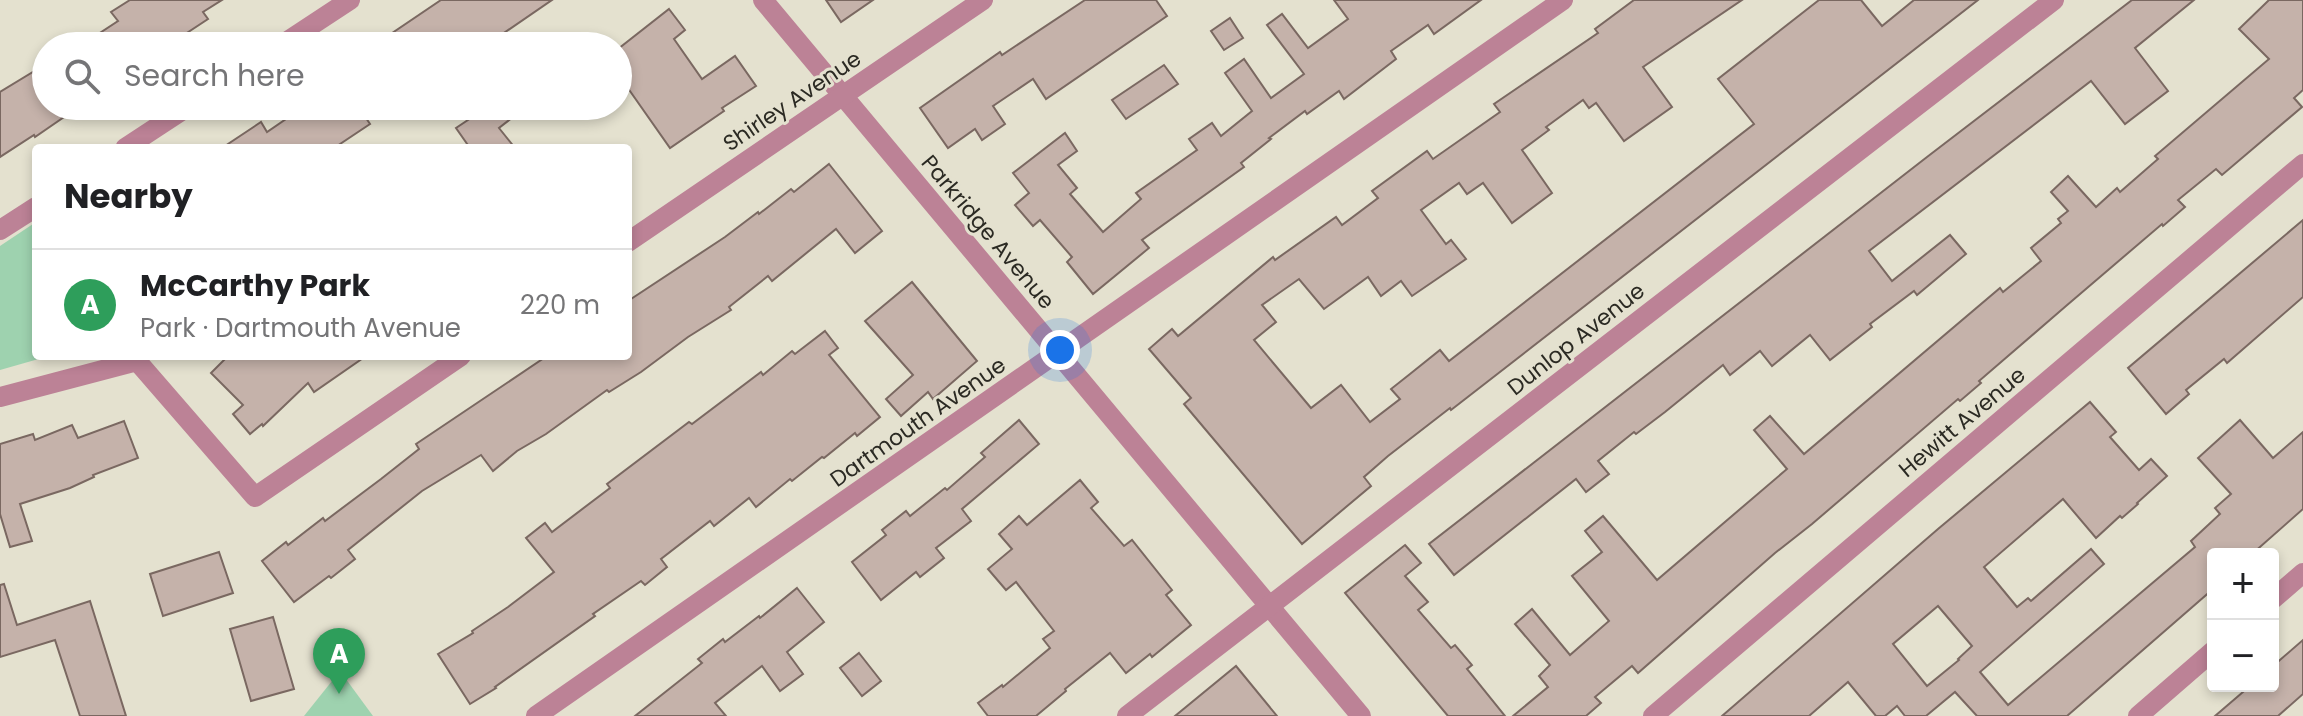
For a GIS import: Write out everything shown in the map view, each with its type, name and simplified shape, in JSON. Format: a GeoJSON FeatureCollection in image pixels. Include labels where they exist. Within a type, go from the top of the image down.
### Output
{"type":"FeatureCollection","features":[{"type":"Feature","properties":{"kind":"street"},"geometry":{"type":"LineString","coordinates":[[301,32],[350,0]]}},
{"type":"Feature","properties":{"kind":"street","name":"Parkridge Avenue"},"geometry":{"type":"LineString","coordinates":[[763,0],[1361,716]]}},
{"type":"Feature","properties":{"kind":"street","name":"Shirley Avenue"},"geometry":{"type":"LineString","coordinates":[[632,239],[983,0]]}},
{"type":"Feature","properties":{"kind":"street","name":"Dartmouth Avenue"},"geometry":{"type":"LineString","coordinates":[[536,716],[1563,0]]}},
{"type":"Feature","properties":{"kind":"street","name":"Dunlop Avenue"},"geometry":{"type":"LineString","coordinates":[[1127,716],[2054,0]]}},
{"type":"Feature","properties":{"kind":"street"},"geometry":{"type":"LineString","coordinates":[[131,144],[168,120]]}},
{"type":"Feature","properties":{"kind":"street","name":"Hewitt Avenue"},"geometry":{"type":"LineString","coordinates":[[1653,716],[2303,164]]}},
{"type":"Feature","properties":{"kind":"street"},"geometry":{"type":"LineString","coordinates":[[0,230],[32,210]]}},
{"type":"Feature","properties":{"kind":"street"},"geometry":{"type":"LineString","coordinates":[[0,397],[137,361],[255,497],[455,360]]}},
{"type":"Feature","properties":{"kind":"street"},"geometry":{"type":"LineString","coordinates":[[2279,594],[2303,573]]}},
{"type":"Feature","properties":{"kind":"street"},"geometry":{"type":"LineString","coordinates":[[2138,716],[2207,656]]}},
{"type":"Feature","properties":{"kind":"green space"},"geometry":{"type":"Polygon","coordinates":[[[32,225],[32,360],[35,360],[0,370],[0,246],[32,225]]]}},
{"type":"Feature","properties":{"kind":"green space"},"geometry":{"type":"Polygon","coordinates":[[[340,671],[373,716],[304,716],[340,671]]]}},
{"type":"Feature","properties":{"kind":"building"},"geometry":{"type":"Polygon","coordinates":[[[130,0],[222,0],[203,12],[208,19],[188,32],[101,32],[118,21],[111,12],[130,0]]]}},
{"type":"Feature","properties":{"kind":"building"},"geometry":{"type":"Polygon","coordinates":[[[441,0],[552,0],[505,32],[394,32],[441,0]]]}},
{"type":"Feature","properties":{"kind":"building"},"geometry":{"type":"Polygon","coordinates":[[[826,0],[873,0],[841,22],[826,0]]]}},
{"type":"Feature","properties":{"kind":"building"},"geometry":{"type":"Polygon","coordinates":[[[1085,0],[1156,0],[1167,16],[1046,99],[1033,79],[993,106],[1005,124],[982,140],[975,129],[948,148],[920,108],[1000,52],[1002,55],[1085,0]]]}},
{"type":"Feature","properties":{"kind":"building"},"geometry":{"type":"Polygon","coordinates":[[[1334,0],[1481,0],[1434,34],[1428,25],[1391,51],[1396,59],[1344,99],[1339,91],[1269,138],[1241,163],[1244,167],[1142,240],[1149,248],[1093,294],[1067,262],[1072,257],[1040,220],[1033,226],[1015,205],[1029,193],[1013,173],[1065,133],[1077,151],[1058,165],[1077,188],[1070,194],[1103,232],[1141,199],[1136,193],[1197,150],[1189,139],[1212,123],[1221,136],[1252,111],[1225,73],[1244,59],[1271,98],[1304,74],[1267,25],[1282,14],[1308,48],[1348,19],[1334,0]]]}},
{"type":"Feature","properties":{"kind":"building"},"geometry":{"type":"Polygon","coordinates":[[[1634,0],[1742,0],[1643,67],[1672,107],[1624,141],[1596,103],[1589,108],[1583,100],[1546,127],[1549,130],[1522,150],[1552,193],[1512,223],[1483,183],[1467,194],[1459,183],[1421,210],[1446,244],[1451,240],[1466,259],[1412,296],[1401,281],[1381,296],[1368,277],[1324,309],[1299,279],[1262,305],[1276,322],[1254,340],[1311,408],[1341,385],[1370,422],[1400,399],[1391,389],[1440,350],[1449,361],[1754,124],[1718,79],[1819,0],[1861,0],[1882,26],[1914,0],[1978,0],[1388,456],[1364,477],[1371,486],[1302,544],[1184,404],[1191,398],[1149,349],[1172,329],[1178,336],[1273,257],[1275,260],[1336,217],[1342,225],[1378,198],[1372,191],[1427,151],[1433,159],[1500,112],[1494,104],[1598,33],[1595,29],[1634,0]]]}},
{"type":"Feature","properties":{"kind":"building"},"geometry":{"type":"Polygon","coordinates":[[[2132,0],[2194,0],[2135,48],[2168,91],[2125,124],[2091,81],[1869,251],[1892,281],[1950,235],[1966,254],[1917,295],[1914,291],[1870,324],[1872,327],[1830,360],[1810,335],[1772,366],[1760,351],[1730,375],[1723,365],[1598,461],[1609,474],[1586,492],[1576,479],[1454,575],[1429,544],[2132,0]]]}},
{"type":"Feature","properties":{"kind":"building"},"geometry":{"type":"Polygon","coordinates":[[[2269,0],[2303,0],[2303,90],[2294,98],[2302,107],[2222,175],[2216,169],[2178,200],[2185,207],[1979,381],[1981,383],[1960,401],[1958,399],[1775,553],[1638,673],[1632,666],[1595,697],[1601,703],[1586,716],[1513,716],[1548,687],[1539,676],[1550,665],[1515,624],[1532,609],[1570,655],[1609,621],[1572,576],[1602,552],[1585,531],[1603,516],[1657,580],[1787,469],[1754,430],[1770,416],[1804,454],[2000,288],[2003,292],[2041,261],[2031,248],[2061,223],[2058,219],[2068,211],[2051,192],[2068,176],[2096,207],[2117,188],[2120,192],[2158,159],[2155,156],[2269,59],[2239,29],[2269,0]]]}},
{"type":"Feature","properties":{"kind":"building"},"geometry":{"type":"Polygon","coordinates":[[[669,9],[685,30],[674,39],[702,79],[735,56],[756,86],[670,148],[632,94],[632,38],[669,9]]]}},
{"type":"Feature","properties":{"kind":"building"},"geometry":{"type":"Polygon","coordinates":[[[1230,18],[1243,38],[1224,50],[1211,31],[1230,18]]]}},
{"type":"Feature","properties":{"kind":"building"},"geometry":{"type":"Polygon","coordinates":[[[1164,65],[1178,84],[1126,119],[1112,100],[1164,65]]]}},
{"type":"Feature","properties":{"kind":"building"},"geometry":{"type":"Polygon","coordinates":[[[32,73],[32,120],[60,120],[0,157],[0,92],[32,73]]]}},
{"type":"Feature","properties":{"kind":"building"},"geometry":{"type":"Polygon","coordinates":[[[285,120],[367,120],[370,124],[340,144],[228,144],[261,122],[267,132],[285,120]]]}},
{"type":"Feature","properties":{"kind":"building"},"geometry":{"type":"Polygon","coordinates":[[[468,120],[509,120],[499,128],[512,144],[467,144],[456,128],[468,120]]]}},
{"type":"Feature","properties":{"kind":"building"},"geometry":{"type":"Polygon","coordinates":[[[829,164],[882,231],[855,253],[836,229],[772,281],[768,276],[729,307],[731,310],[641,372],[609,392],[607,390],[517,451],[493,471],[481,455],[422,491],[348,550],[355,559],[294,602],[262,561],[323,518],[325,521],[381,479],[419,449],[416,444],[541,360],[632,360],[632,298],[759,214],[791,189],[794,192],[829,164]]]}},
{"type":"Feature","properties":{"kind":"building"},"geometry":{"type":"Polygon","coordinates":[[[2303,220],[2303,297],[2227,363],[2224,359],[2186,390],[2189,394],[2166,414],[2128,368],[2303,220]]]}},
{"type":"Feature","properties":{"kind":"building"},"geometry":{"type":"Polygon","coordinates":[[[912,282],[977,361],[933,399],[928,392],[901,416],[886,399],[913,375],[865,321],[912,282]]]}},
{"type":"Feature","properties":{"kind":"building"},"geometry":{"type":"Polygon","coordinates":[[[825,331],[838,348],[829,355],[880,417],[792,481],[790,479],[756,507],[749,498],[714,526],[710,521],[661,559],[667,567],[645,585],[641,581],[470,704],[438,654],[473,633],[554,572],[526,538],[545,523],[552,532],[610,488],[607,484],[689,422],[692,424],[761,372],[763,375],[792,351],[795,354],[825,331]]]}},
{"type":"Feature","properties":{"kind":"building"},"geometry":{"type":"Polygon","coordinates":[[[224,360],[360,360],[314,392],[308,383],[263,426],[250,434],[233,414],[243,405],[211,373],[224,360]]]}},
{"type":"Feature","properties":{"kind":"building"},"geometry":{"type":"Polygon","coordinates":[[[2090,402],[2116,432],[2110,437],[2139,470],[2151,459],[2167,476],[2096,538],[2063,499],[1984,567],[2017,607],[2028,598],[2031,601],[2091,549],[2104,564],[1980,672],[2008,705],[2195,547],[2191,541],[2220,514],[2215,508],[2231,494],[2198,458],[2240,420],[2273,458],[2303,432],[2303,509],[2259,548],[2207,548],[2207,594],[2067,716],[1977,716],[1955,692],[1926,716],[1905,716],[1897,706],[1885,716],[1876,716],[1848,682],[1809,716],[1722,716],[2090,402]],[[1938,606],[1893,644],[1927,686],[1972,646],[1938,606]]]}},
{"type":"Feature","properties":{"kind":"building"},"geometry":{"type":"Polygon","coordinates":[[[1019,420],[1039,444],[962,509],[971,521],[936,548],[944,558],[920,577],[916,572],[881,600],[852,562],[886,535],[882,530],[906,511],[910,516],[945,488],[947,490],[985,457],[981,453],[1019,420]]]}},
{"type":"Feature","properties":{"kind":"building"},"geometry":{"type":"Polygon","coordinates":[[[124,421],[138,458],[93,475],[70,488],[20,504],[32,541],[10,547],[0,514],[0,444],[33,434],[35,440],[72,425],[78,438],[124,421]]]}},
{"type":"Feature","properties":{"kind":"building"},"geometry":{"type":"Polygon","coordinates":[[[1080,480],[1098,502],[1091,508],[1124,546],[1132,540],[1172,590],[1166,595],[1191,625],[1152,657],[1150,654],[1126,673],[1110,653],[1036,716],[988,716],[978,703],[1003,687],[1050,648],[1043,639],[1054,631],[1016,582],[1006,590],[988,569],[1012,549],[999,534],[1019,516],[1027,525],[1080,480]]]}},
{"type":"Feature","properties":{"kind":"building"},"geometry":{"type":"Polygon","coordinates":[[[1405,545],[1421,563],[1405,576],[1428,602],[1418,610],[1451,648],[1455,645],[1472,665],[1467,669],[1505,716],[1448,716],[1345,593],[1405,545]]]}},
{"type":"Feature","properties":{"kind":"building"},"geometry":{"type":"Polygon","coordinates":[[[219,552],[233,593],[163,616],[150,574],[219,552]]]}},
{"type":"Feature","properties":{"kind":"building"},"geometry":{"type":"Polygon","coordinates":[[[4,584],[17,625],[90,601],[126,716],[80,716],[55,640],[0,657],[0,585],[4,584]]]}},
{"type":"Feature","properties":{"kind":"building"},"geometry":{"type":"Polygon","coordinates":[[[797,588],[824,622],[787,652],[803,674],[780,691],[762,666],[715,703],[726,716],[635,716],[702,663],[698,659],[723,639],[725,642],[760,618],[797,588]]]}},
{"type":"Feature","properties":{"kind":"building"},"geometry":{"type":"Polygon","coordinates":[[[273,617],[294,689],[251,701],[230,629],[273,617]]]}},
{"type":"Feature","properties":{"kind":"building"},"geometry":{"type":"Polygon","coordinates":[[[2303,640],[2303,694],[2278,716],[2215,716],[2243,692],[2279,692],[2279,661],[2303,640]]]}},
{"type":"Feature","properties":{"kind":"building"},"geometry":{"type":"Polygon","coordinates":[[[859,653],[881,681],[862,696],[840,668],[859,653]]]}},
{"type":"Feature","properties":{"kind":"building"},"geometry":{"type":"Polygon","coordinates":[[[1236,666],[1277,716],[1175,716],[1236,666]]]}},
{"type":"Feature","properties":{"kind":"place","name":"McCarthy Park"},"geometry":{"type":"Point","coordinates":[339,694]}}]}
